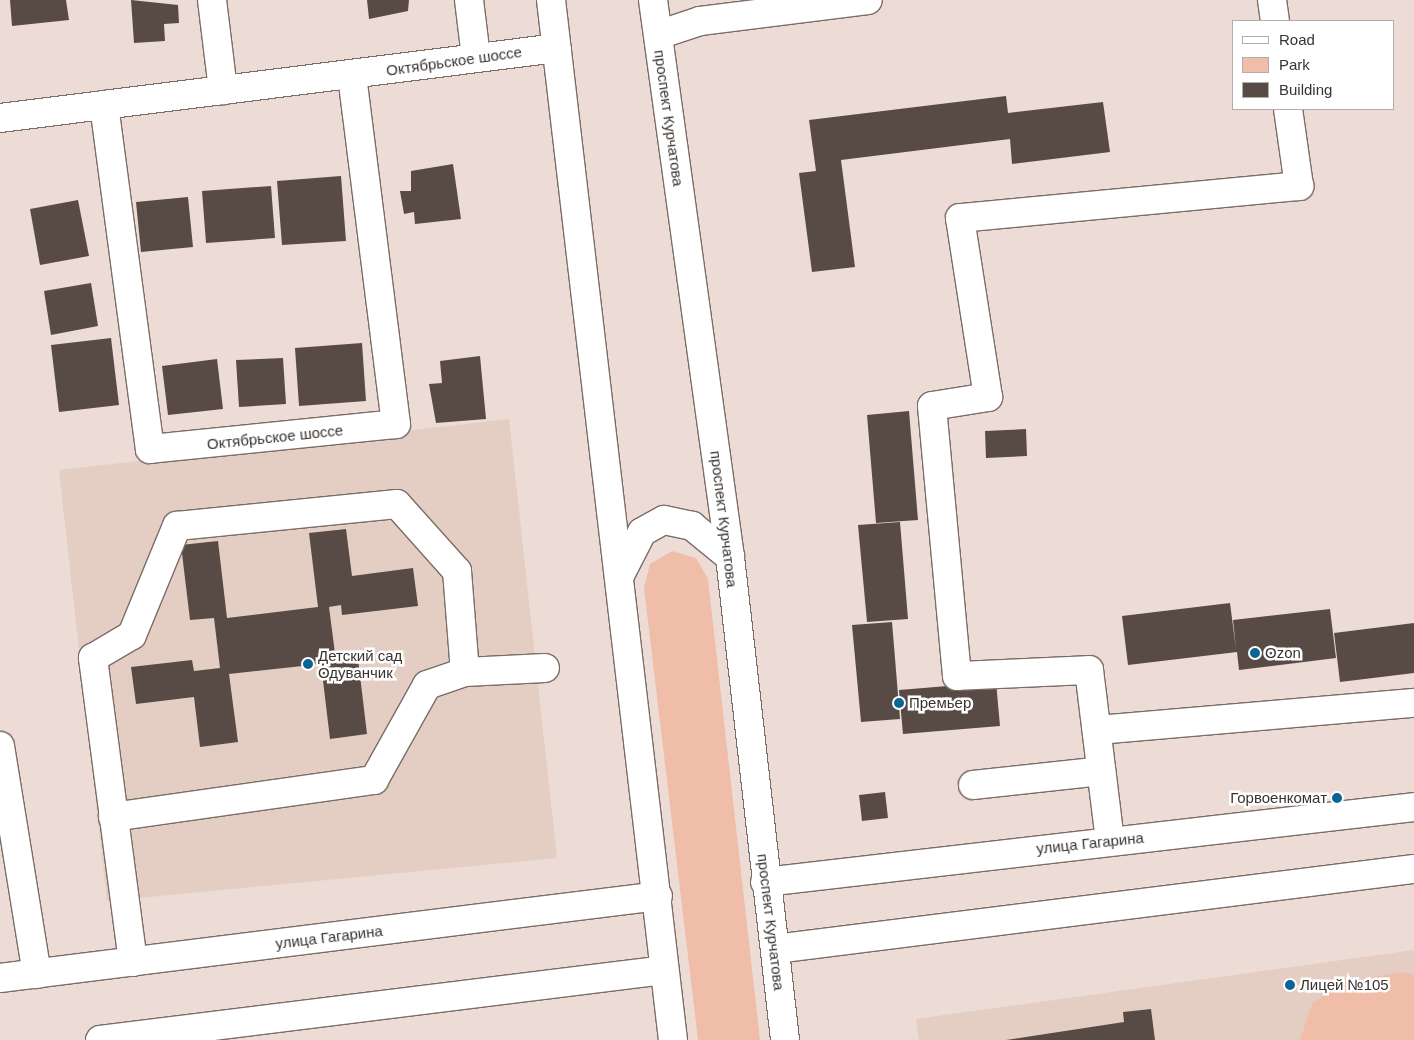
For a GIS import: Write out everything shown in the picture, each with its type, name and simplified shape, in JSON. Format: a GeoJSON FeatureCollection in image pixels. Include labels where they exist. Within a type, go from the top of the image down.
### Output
{"type":"FeatureCollection","features":[{"type":"Feature","properties":{"kind":"street"},"geometry":{"type":"LineString","coordinates":[[212,0],[223,90]]}},
{"type":"Feature","properties":{"kind":"street"},"geometry":{"type":"LineString","coordinates":[[469,0],[476,58]]}},
{"type":"Feature","properties":{"kind":"street"},"geometry":{"type":"LineString","coordinates":[[551,0],[658,896],[664,970],[673,1040]]}},
{"type":"Feature","properties":{"kind":"street","name":"проспект Курчатова"},"geometry":{"type":"LineString","coordinates":[[653,0],[730,557],[785,1040]]}},
{"type":"Feature","properties":{"kind":"street"},"geometry":{"type":"LineString","coordinates":[[658,35],[751,7],[868,0]]}},
{"type":"Feature","properties":{"kind":"street"},"geometry":{"type":"LineString","coordinates":[[1272,0],[1275,20]]}},
{"type":"Feature","properties":{"kind":"street","name":"Октябрьское шоссе"},"geometry":{"type":"LineString","coordinates":[[0,118],[352,76],[557,48]]}},
{"type":"Feature","properties":{"kind":"street","name":"Октябрьское шоссе"},"geometry":{"type":"LineString","coordinates":[[104,105],[150,449],[396,424],[352,76]]}},
{"type":"Feature","properties":{"kind":"street"},"geometry":{"type":"LineString","coordinates":[[1110,841],[1089,670],[957,676],[932,406],[988,397],[960,218],[1299,186],[1288,110]]}},
{"type":"Feature","properties":{"kind":"street"},"geometry":{"type":"LineString","coordinates":[[133,962],[93,658],[132,635],[177,526],[397,504],[457,571],[465,672]]}},
{"type":"Feature","properties":{"kind":"street"},"geometry":{"type":"LineString","coordinates":[[620,576],[642,532],[664,520],[692,526],[730,557]]}},
{"type":"Feature","properties":{"kind":"street"},"geometry":{"type":"LineString","coordinates":[[113,817],[374,780],[427,685],[465,672],[545,668]]}},
{"type":"Feature","properties":{"kind":"street"},"geometry":{"type":"LineString","coordinates":[[1096,730],[1414,703]]}},
{"type":"Feature","properties":{"kind":"street"},"geometry":{"type":"LineString","coordinates":[[0,746],[37,974]]}},
{"type":"Feature","properties":{"kind":"street"},"geometry":{"type":"LineString","coordinates":[[973,785],[1101,771]]}},
{"type":"Feature","properties":{"kind":"street","name":"улица Гагарина"},"geometry":{"type":"LineString","coordinates":[[766,882],[1414,807]]}},
{"type":"Feature","properties":{"kind":"street"},"geometry":{"type":"LineString","coordinates":[[774,950],[1414,870]]}},
{"type":"Feature","properties":{"kind":"street","name":"улица Гагарина"},"geometry":{"type":"LineString","coordinates":[[0,978],[658,896]]}},
{"type":"Feature","properties":{"kind":"street"},"geometry":{"type":"LineString","coordinates":[[100,1040],[164,1036],[664,970]]}},
{"type":"Feature","properties":{"kind":"shaded area","name":"Детский сад Одуванчик"},"geometry":{"type":"Polygon","coordinates":[[[509,419],[557,858],[107,901],[59,470],[509,419]]]}},
{"type":"Feature","properties":{"kind":"shaded area","name":"Лицей №105"},"geometry":{"type":"Polygon","coordinates":[[[1414,950],[1414,1040],[919,1040],[916,1019],[1414,950]]]}},
{"type":"Feature","properties":{"kind":"green space"},"geometry":{"type":"Polygon","coordinates":[[[672,551],[696,558],[708,579],[760,1040],[698,1040],[644,588],[650,564],[672,551]]]}},
{"type":"Feature","properties":{"kind":"green space"},"geometry":{"type":"Polygon","coordinates":[[[1403,972],[1414,975],[1414,1040],[1300,1040],[1312,1004],[1339,983],[1403,972]]]}},
{"type":"Feature","properties":{"kind":"building"},"geometry":{"type":"Polygon","coordinates":[[[10,0],[66,0],[69,20],[12,26],[10,0]]]}},
{"type":"Feature","properties":{"kind":"building"},"geometry":{"type":"Polygon","coordinates":[[[131,0],[178,5],[179,23],[164,24],[165,41],[134,43],[131,0]]]}},
{"type":"Feature","properties":{"kind":"building"},"geometry":{"type":"Polygon","coordinates":[[[367,0],[409,0],[408,11],[369,19],[367,0]]]}},
{"type":"Feature","properties":{"kind":"building"},"geometry":{"type":"Polygon","coordinates":[[[1006,96],[1008,113],[1103,102],[1110,152],[1012,164],[1010,139],[841,160],[855,267],[812,272],[799,173],[816,171],[809,120],[1006,96]]]}},
{"type":"Feature","properties":{"kind":"building"},"geometry":{"type":"Polygon","coordinates":[[[453,164],[461,219],[415,224],[414,212],[404,214],[400,191],[411,191],[411,171],[453,164]]]}},
{"type":"Feature","properties":{"kind":"building"},"geometry":{"type":"Polygon","coordinates":[[[341,176],[346,241],[282,245],[277,181],[341,176]]]}},
{"type":"Feature","properties":{"kind":"building"},"geometry":{"type":"Polygon","coordinates":[[[271,186],[275,238],[206,243],[202,191],[271,186]]]}},
{"type":"Feature","properties":{"kind":"building"},"geometry":{"type":"Polygon","coordinates":[[[188,197],[193,247],[141,252],[136,202],[188,197]]]}},
{"type":"Feature","properties":{"kind":"building"},"geometry":{"type":"Polygon","coordinates":[[[78,200],[89,256],[40,265],[30,209],[78,200]]]}},
{"type":"Feature","properties":{"kind":"building"},"geometry":{"type":"Polygon","coordinates":[[[91,283],[98,326],[51,335],[44,291],[91,283]]]}},
{"type":"Feature","properties":{"kind":"building"},"geometry":{"type":"Polygon","coordinates":[[[111,338],[119,405],[59,412],[51,345],[111,338]]]}},
{"type":"Feature","properties":{"kind":"building"},"geometry":{"type":"Polygon","coordinates":[[[362,343],[366,401],[299,406],[295,348],[362,343]]]}},
{"type":"Feature","properties":{"kind":"building"},"geometry":{"type":"Polygon","coordinates":[[[480,356],[486,419],[436,423],[429,384],[442,383],[440,361],[480,356]]]}},
{"type":"Feature","properties":{"kind":"building"},"geometry":{"type":"Polygon","coordinates":[[[283,358],[286,404],[239,407],[236,360],[283,358]]]}},
{"type":"Feature","properties":{"kind":"building"},"geometry":{"type":"Polygon","coordinates":[[[217,359],[223,409],[168,415],[162,366],[217,359]]]}},
{"type":"Feature","properties":{"kind":"building"},"geometry":{"type":"Polygon","coordinates":[[[909,411],[918,520],[876,523],[867,415],[909,411]]]}},
{"type":"Feature","properties":{"kind":"building"},"geometry":{"type":"Polygon","coordinates":[[[1026,429],[1027,456],[986,458],[985,431],[1026,429]]]}},
{"type":"Feature","properties":{"kind":"building"},"geometry":{"type":"Polygon","coordinates":[[[900,522],[908,619],[867,622],[858,525],[900,522]]]}},
{"type":"Feature","properties":{"kind":"building"},"geometry":{"type":"Polygon","coordinates":[[[346,529],[352,576],[413,568],[418,606],[342,615],[341,605],[329,607],[336,661],[358,659],[367,734],[330,739],[321,664],[229,674],[238,742],[200,747],[194,697],[136,704],[131,667],[192,660],[194,671],[220,668],[214,618],[190,620],[181,545],[218,541],[227,618],[318,607],[309,533],[346,529]]]}},
{"type":"Feature","properties":{"kind":"building"},"geometry":{"type":"Polygon","coordinates":[[[1230,603],[1236,649],[1233,620],[1330,609],[1336,658],[1239,670],[1237,652],[1128,665],[1122,616],[1230,603]]]}},
{"type":"Feature","properties":{"kind":"building"},"geometry":{"type":"Polygon","coordinates":[[[892,622],[900,719],[861,722],[852,625],[892,622]]]}},
{"type":"Feature","properties":{"kind":"building"},"geometry":{"type":"Polygon","coordinates":[[[1414,623],[1414,673],[1340,682],[1334,633],[1414,623]]]}},
{"type":"Feature","properties":{"kind":"building"},"geometry":{"type":"Polygon","coordinates":[[[996,682],[1000,726],[903,734],[899,690],[996,682]]]}},
{"type":"Feature","properties":{"kind":"building"},"geometry":{"type":"Polygon","coordinates":[[[885,792],[888,818],[862,821],[859,795],[885,792]]]}},
{"type":"Feature","properties":{"kind":"building"},"geometry":{"type":"Polygon","coordinates":[[[1151,1009],[1155,1040],[1006,1040],[1124,1022],[1123,1012],[1151,1009]]]}},
{"type":"Feature","properties":{"kind":"place","name":"Ozon"},"geometry":{"type":"Point","coordinates":[1255,653]}},
{"type":"Feature","properties":{"kind":"place","name":"Детский сад Одуванчик"},"geometry":{"type":"Point","coordinates":[308,664]}},
{"type":"Feature","properties":{"kind":"place","name":"Премьер"},"geometry":{"type":"Point","coordinates":[899,703]}},
{"type":"Feature","properties":{"kind":"place","name":"Горвоенкомат"},"geometry":{"type":"Point","coordinates":[1337,798]}},
{"type":"Feature","properties":{"kind":"place","name":"Лицей №105"},"geometry":{"type":"Point","coordinates":[1290,985]}}]}
